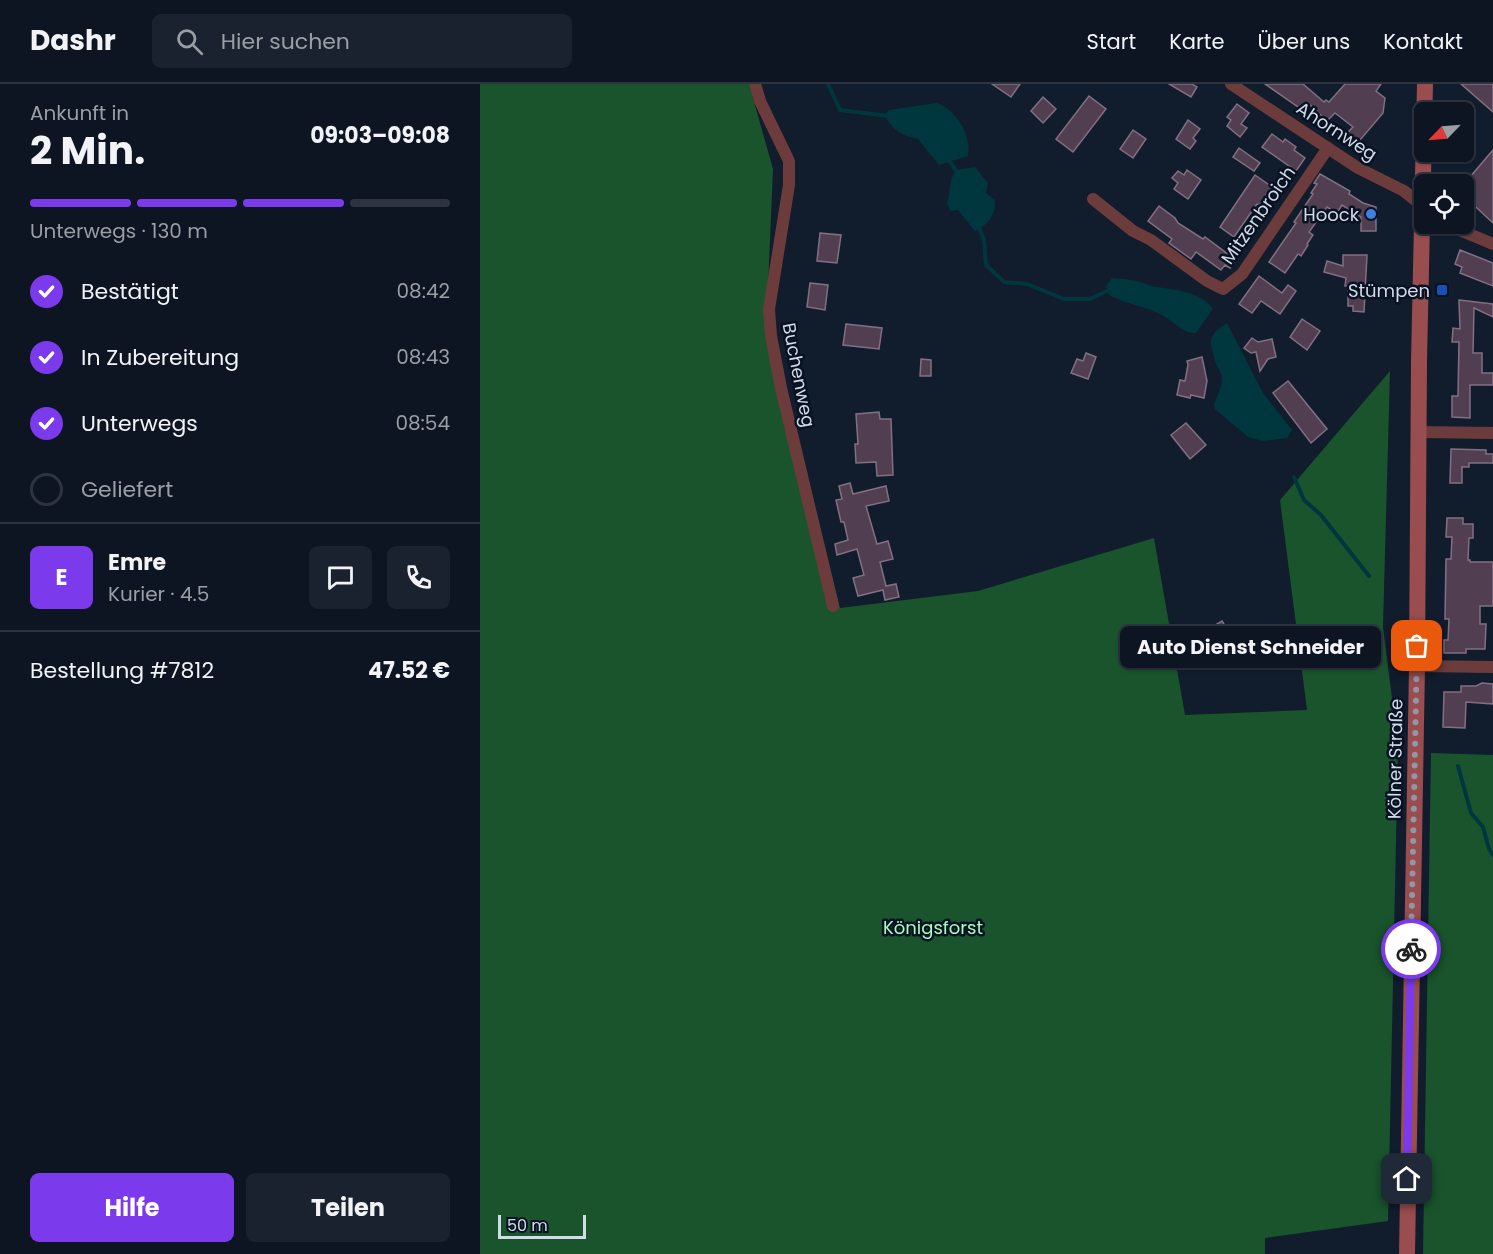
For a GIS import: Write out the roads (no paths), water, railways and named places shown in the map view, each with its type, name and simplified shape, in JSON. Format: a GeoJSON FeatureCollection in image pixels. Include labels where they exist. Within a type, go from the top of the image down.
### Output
{"type":"FeatureCollection","features":[{"type":"Feature","properties":{"kind":"main road","name":"Kölner Straße"},"geometry":{"type":"LineString","coordinates":[[1424,174],[1425,84]]}},
{"type":"Feature","properties":{"kind":"main road","name":"Kölner Straße"},"geometry":{"type":"LineString","coordinates":[[1407,1254],[1423,234]]}},
{"type":"Feature","properties":{"kind":"street","name":"Buchenweg"},"geometry":{"type":"LineString","coordinates":[[755,84],[763,107],[789,161],[789,185],[769,309],[771,336],[781,388],[833,606]]}},
{"type":"Feature","properties":{"kind":"street","name":"Ahornweg"},"geometry":{"type":"LineString","coordinates":[[1231,84],[1358,168],[1404,191],[1414,200]]}},
{"type":"Feature","properties":{"kind":"street","name":"Mitzenbroich"},"geometry":{"type":"LineString","coordinates":[[1092,199],[1133,231],[1151,240],[1207,281],[1223,289],[1242,274],[1328,148]]}},
{"type":"Feature","properties":{"kind":"street"},"geometry":{"type":"LineString","coordinates":[[1469,234],[1493,244]]}},
{"type":"Feature","properties":{"kind":"street"},"geometry":{"type":"LineString","coordinates":[[1419,432],[1493,433]]}},
{"type":"Feature","properties":{"kind":"street"},"geometry":{"type":"LineString","coordinates":[[1417,666],[1493,667]]}},
{"type":"Feature","properties":{"kind":"waterway"},"geometry":{"type":"LineString","coordinates":[[828,84],[840,110],[888,116]]}},
{"type":"Feature","properties":{"kind":"waterway"},"geometry":{"type":"LineString","coordinates":[[949,160],[958,174]]}},
{"type":"Feature","properties":{"kind":"waterway"},"geometry":{"type":"LineString","coordinates":[[978,225],[984,240],[986,265],[1004,282],[1027,284],[1064,299],[1090,299],[1112,291]]}},
{"type":"Feature","properties":{"kind":"waterway"},"geometry":{"type":"LineString","coordinates":[[1294,477],[1304,500],[1321,515],[1369,576]]}},
{"type":"Feature","properties":{"kind":"waterway"},"geometry":{"type":"LineString","coordinates":[[1458,766],[1471,813],[1483,827],[1493,855]]}},
{"type":"Feature","properties":{"kind":"place","name":"Hoock"},"geometry":{"type":"Point","coordinates":[1371,214]}},
{"type":"Feature","properties":{"kind":"place","name":"Stümpen"},"geometry":{"type":"Point","coordinates":[1442,290]}},
{"type":"Feature","properties":{"kind":"place","name":"Auto Dienst Schneider"},"geometry":{"type":"Point","coordinates":[1417,646]}},
{"type":"Feature","properties":{"kind":"park label","name":"Königsforst"},"geometry":{"type":"Point","coordinates":[933,927]}}]}
